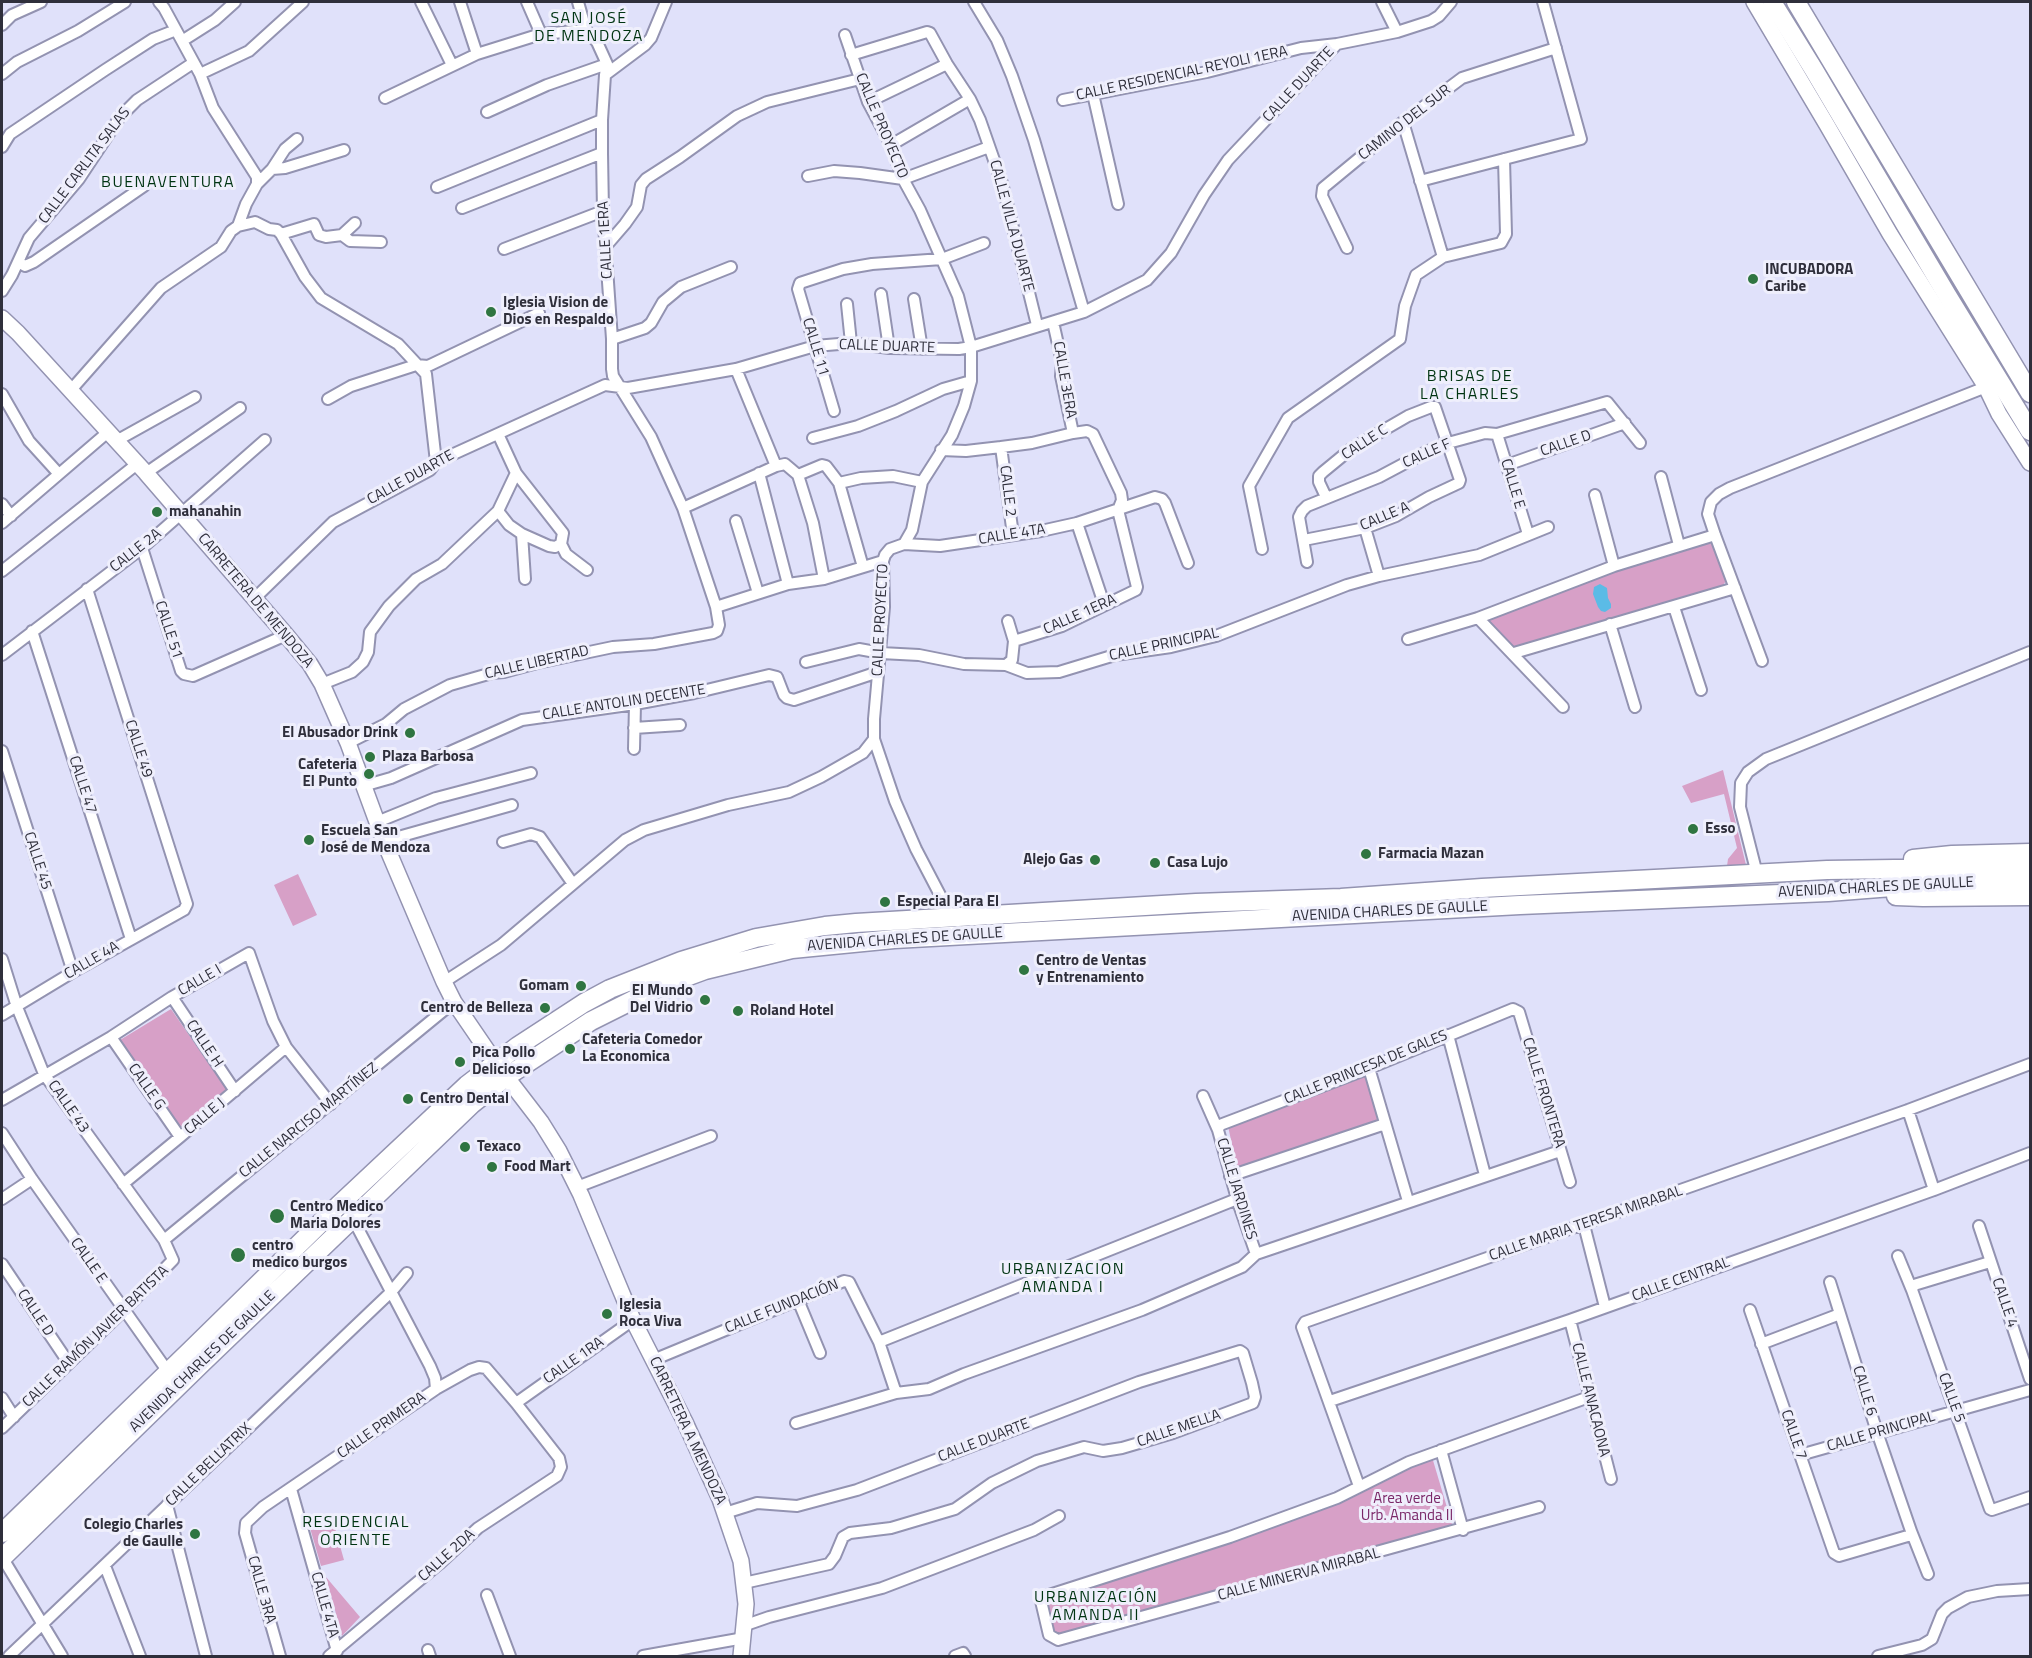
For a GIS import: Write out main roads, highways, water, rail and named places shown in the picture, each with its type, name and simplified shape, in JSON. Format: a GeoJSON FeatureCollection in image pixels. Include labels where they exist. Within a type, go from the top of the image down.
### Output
{"type":"FeatureCollection","features":[{"type":"Feature","properties":{"kind":"main road"},"geometry":{"type":"LineString","coordinates":[[1772,2],[1993,385],[2031,431]]}},
{"type":"Feature","properties":{"kind":"main road"},"geometry":{"type":"LineString","coordinates":[[1796,2],[2031,393]]}},
{"type":"Feature","properties":{"kind":"main road"},"geometry":{"type":"LineString","coordinates":[[1827,870],[1952,855],[2031,853]]}},
{"type":"Feature","properties":{"kind":"main road","name":"AVENIDA CHARLES DE GAULLE"},"geometry":{"type":"LineString","coordinates":[[197,1356],[339,1205],[467,1085],[495,1062],[541,1030],[601,994],[681,961],[756,938],[856,923],[917,929],[1098,929],[1531,905],[1828,892],[1943,876],[2031,867]]}},
{"type":"Feature","properties":{"kind":"main road","name":"AVENIDA CHARLES DE GAULLE"},"geometry":{"type":"LineString","coordinates":[[2,1533],[197,1356],[353,1219],[472,1104],[506,1077],[591,1021],[659,987],[705,970],[792,949],[917,929],[951,916],[1341,898],[1482,888],[1827,870],[2031,880]]}},
{"type":"Feature","properties":{"kind":"main road"},"geometry":{"type":"LineString","coordinates":[[1828,892],[1923,897],[2031,896]]}},
{"type":"Feature","properties":{"kind":"main road"},"geometry":{"type":"LineString","coordinates":[[1095,909],[1098,929]]}},
{"type":"Feature","properties":{"kind":"main road","name":"AVENIDA CHARLES DE GAULLE"},"geometry":{"type":"LineString","coordinates":[[2,1558],[173,1379]]}},
{"type":"Feature","properties":{"kind":"water"},"geometry":{"type":"Polygon","coordinates":[[[1600,584],[1607,588],[1611,604],[1611,608],[1605,612],[1598,607],[1593,594],[1594,587],[1600,584]]]}},
{"type":"Feature","properties":{"kind":"place","name":"INCUBADORA Caribe"},"geometry":{"type":"Point","coordinates":[1753,279]}},
{"type":"Feature","properties":{"kind":"place","name":"Iglesia Vision de Dios en Respaldo"},"geometry":{"type":"Point","coordinates":[491,312]}},
{"type":"Feature","properties":{"kind":"place","name":"mahanahin"},"geometry":{"type":"Point","coordinates":[157,512]}},
{"type":"Feature","properties":{"kind":"place","name":"El Abusador Drink"},"geometry":{"type":"Point","coordinates":[410,733]}},
{"type":"Feature","properties":{"kind":"place","name":"Plaza Barbosa"},"geometry":{"type":"Point","coordinates":[370,757]}},
{"type":"Feature","properties":{"kind":"place","name":"Cafeteria El Punto"},"geometry":{"type":"Point","coordinates":[369,774]}},
{"type":"Feature","properties":{"kind":"place","name":"Esso"},"geometry":{"type":"Point","coordinates":[1693,829]}},
{"type":"Feature","properties":{"kind":"place","name":"Escuela San José de Mendoza"},"geometry":{"type":"Point","coordinates":[309,840]}},
{"type":"Feature","properties":{"kind":"place","name":"Farmacia Mazan"},"geometry":{"type":"Point","coordinates":[1366,854]}},
{"type":"Feature","properties":{"kind":"place","name":"Alejo Gas"},"geometry":{"type":"Point","coordinates":[1095,860]}},
{"type":"Feature","properties":{"kind":"place","name":"Casa Lujo"},"geometry":{"type":"Point","coordinates":[1155,863]}},
{"type":"Feature","properties":{"kind":"place","name":"Especial Para El"},"geometry":{"type":"Point","coordinates":[885,902]}},
{"type":"Feature","properties":{"kind":"place","name":"Centro de Ventas y Entrenamiento"},"geometry":{"type":"Point","coordinates":[1024,970]}},
{"type":"Feature","properties":{"kind":"place","name":"Gomam"},"geometry":{"type":"Point","coordinates":[581,986]}},
{"type":"Feature","properties":{"kind":"place","name":"El Mundo Del Vidrio"},"geometry":{"type":"Point","coordinates":[705,1000]}},
{"type":"Feature","properties":{"kind":"place","name":"Centro de Belleza"},"geometry":{"type":"Point","coordinates":[545,1008]}},
{"type":"Feature","properties":{"kind":"place","name":"Roland Hotel"},"geometry":{"type":"Point","coordinates":[738,1011]}},
{"type":"Feature","properties":{"kind":"place","name":"Cafeteria Comedor La Economica"},"geometry":{"type":"Point","coordinates":[570,1049]}},
{"type":"Feature","properties":{"kind":"place","name":"Pica Pollo Delicioso"},"geometry":{"type":"Point","coordinates":[460,1062]}},
{"type":"Feature","properties":{"kind":"place","name":"Centro Dental"},"geometry":{"type":"Point","coordinates":[408,1099]}},
{"type":"Feature","properties":{"kind":"place","name":"Texaco"},"geometry":{"type":"Point","coordinates":[465,1147]}},
{"type":"Feature","properties":{"kind":"place","name":"Food Mart"},"geometry":{"type":"Point","coordinates":[492,1167]}},
{"type":"Feature","properties":{"kind":"place","name":"Centro Medico Maria Dolores"},"geometry":{"type":"Point","coordinates":[277,1216]}},
{"type":"Feature","properties":{"kind":"place","name":"centro medico burgos"},"geometry":{"type":"Point","coordinates":[238,1255]}},
{"type":"Feature","properties":{"kind":"place","name":"Iglesia Roca Viva"},"geometry":{"type":"Point","coordinates":[607,1314]}},
{"type":"Feature","properties":{"kind":"place","name":"Colegio Charles de Gaulle"},"geometry":{"type":"Point","coordinates":[195,1534]}},
{"type":"Feature","properties":{"kind":"district","name":"SAN JOSÉ DE MENDOZA"},"geometry":{"type":"Point","coordinates":[589,28]}},
{"type":"Feature","properties":{"kind":"district","name":"BUENAVENTURA"},"geometry":{"type":"Point","coordinates":[168,183]}},
{"type":"Feature","properties":{"kind":"district","name":"BRISAS DE LA CHARLES"},"geometry":{"type":"Point","coordinates":[1470,386]}},
{"type":"Feature","properties":{"kind":"district","name":"URBANIZACION AMANDA I"},"geometry":{"type":"Point","coordinates":[1063,1279]}},
{"type":"Feature","properties":{"kind":"district","name":"RESIDENCIAL ORIENTE"},"geometry":{"type":"Point","coordinates":[356,1532]}},
{"type":"Feature","properties":{"kind":"district","name":"URBANIZACIÓN AMANDA II"},"geometry":{"type":"Point","coordinates":[1096,1607]}},
{"type":"Feature","properties":{"kind":"park label","name":"Area verde Urb. Amanda II"},"geometry":{"type":"Point","coordinates":[1407,1508]}}]}
